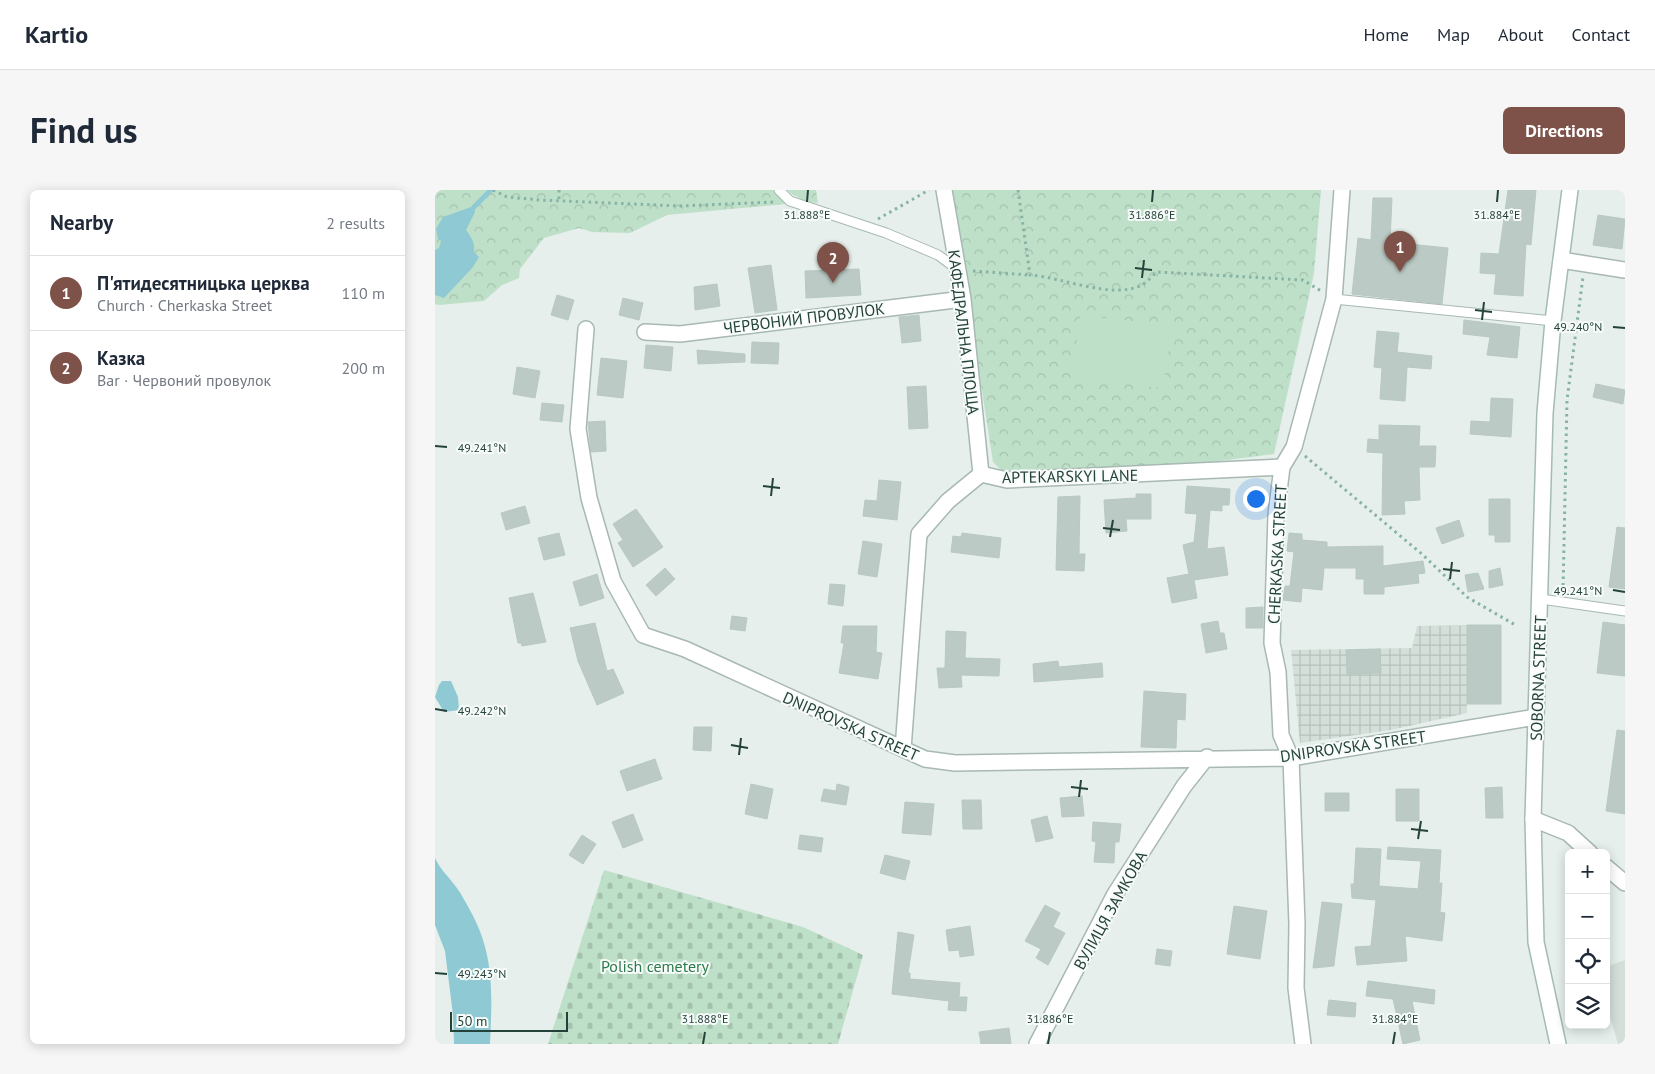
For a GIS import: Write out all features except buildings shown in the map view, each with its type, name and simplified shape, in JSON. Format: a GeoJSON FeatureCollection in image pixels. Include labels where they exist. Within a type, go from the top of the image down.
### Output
{"type":"FeatureCollection","features":[{"type":"Feature","properties":{"kind":"street","name":"КАФЕДРАЛЬНА ПЛОЩА"},"geometry":{"type":"LineString","coordinates":[[944,190],[963,299],[981,474]]}},
{"type":"Feature","properties":{"kind":"street","name":"CHERKASKA STREET"},"geometry":{"type":"LineString","coordinates":[[1303,1044],[1296,988],[1297,924],[1291,758],[1281,735],[1278,672],[1272,643],[1276,515],[1282,467],[1294,447],[1334,299],[1342,190]]}},
{"type":"Feature","properties":{"kind":"street","name":"SOBORNA STREET"},"geometry":{"type":"LineString","coordinates":[[1559,1044],[1536,942],[1533,819],[1541,599],[1545,412],[1553,322],[1570,190]]}},
{"type":"Feature","properties":{"kind":"street"},"geometry":{"type":"LineString","coordinates":[[1561,260],[1625,270]]}},
{"type":"Feature","properties":{"kind":"street","name":"ЧЕРВОНИЙ ПРОВУЛОК"},"geometry":{"type":"LineString","coordinates":[[645,332],[680,334],[963,299]]}},
{"type":"Feature","properties":{"kind":"street","name":"DNIPROVSKA STREET"},"geometry":{"type":"LineString","coordinates":[[586,329],[578,429],[589,498],[613,581],[643,635],[685,649],[925,760],[955,763],[1207,757],[1291,758],[1536,717]]}},
{"type":"Feature","properties":{"kind":"street","name":"APTEKARSKYI LANE"},"geometry":{"type":"LineString","coordinates":[[903,749],[919,534],[947,501],[981,474],[1007,480],[1282,467]]}},
{"type":"Feature","properties":{"kind":"street","name":"ВУЛИЦЯ ЗАМКОВА"},"geometry":{"type":"LineString","coordinates":[[1037,1044],[1115,894],[1184,786],[1207,757]]}},
{"type":"Feature","properties":{"kind":"street"},"geometry":{"type":"LineString","coordinates":[[1533,819],[1568,833],[1586,849]]}},
{"type":"Feature","properties":{"kind":"street"},"geometry":{"type":"LineString","coordinates":[[1610,870],[1625,883]]}},
{"type":"Feature","properties":{"kind":"lane"},"geometry":{"type":"LineString","coordinates":[[779,190],[790,201],[852,221],[938,255],[958,270]]}},
{"type":"Feature","properties":{"kind":"lane"},"geometry":{"type":"LineString","coordinates":[[1334,299],[1553,322]]}},
{"type":"Feature","properties":{"kind":"lane"},"geometry":{"type":"LineString","coordinates":[[1541,599],[1625,611]]}},
{"type":"Feature","properties":{"kind":"path"},"geometry":{"type":"LineString","coordinates":[[493,190],[507,196],[559,201],[680,206],[790,201]]}},
{"type":"Feature","properties":{"kind":"path"},"geometry":{"type":"LineString","coordinates":[[559,190],[559,201]]}},
{"type":"Feature","properties":{"kind":"path"},"geometry":{"type":"LineString","coordinates":[[852,221],[879,218],[930,190]]}},
{"type":"Feature","properties":{"kind":"path"},"geometry":{"type":"LineString","coordinates":[[1018,190],[1030,275]]}},
{"type":"Feature","properties":{"kind":"path"},"geometry":{"type":"LineString","coordinates":[[958,270],[1030,275],[1109,289],[1126,290],[1143,285],[1157,272],[1303,280],[1334,299]]}},
{"type":"Feature","properties":{"kind":"path"},"geometry":{"type":"LineString","coordinates":[[1563,603],[1567,400],[1584,272]]}},
{"type":"Feature","properties":{"kind":"path"},"geometry":{"type":"LineString","coordinates":[[1294,447],[1423,555],[1467,596],[1517,626]]}},
{"type":"Feature","properties":{"kind":"shaded area"},"geometry":{"type":"Polygon","coordinates":[[[1501,625],[1467,704],[1467,713],[1391,730],[1300,743],[1291,650],[1412,648],[1417,626],[1501,625]]]}},
{"type":"Feature","properties":{"kind":"shaded area"},"geometry":{"type":"Polygon","coordinates":[[[1625,960],[1625,1044],[1618,1044],[1610,1017],[1610,966],[1625,960]]]}},
{"type":"Feature","properties":{"kind":"green space"},"geometry":{"type":"Polygon","coordinates":[[[435,190],[783,190],[796,203],[667,215],[630,233],[592,232],[579,228],[544,238],[520,269],[519,278],[502,285],[484,301],[439,305],[435,304],[435,190]]]}},
{"type":"Feature","properties":{"kind":"green space"},"geometry":{"type":"Polygon","coordinates":[[[786,190],[816,190],[818,203],[806,202],[786,190]]]}},
{"type":"Feature","properties":{"kind":"green space"},"geometry":{"type":"Polygon","coordinates":[[[951,190],[1321,190],[1314,273],[1274,454],[1165,468],[1014,474],[1002,471],[993,462],[951,190]]]}},
{"type":"Feature","properties":{"kind":"green space"},"geometry":{"type":"Polygon","coordinates":[[[1080,315],[1172,326],[1163,388],[1072,378],[1080,315]]]}},
{"type":"Feature","properties":{"kind":"green space","name":"Polish cemetery"},"geometry":{"type":"Polygon","coordinates":[[[604,870],[803,927],[863,955],[838,1044],[548,1044],[604,870]]]}},
{"type":"Feature","properties":{"kind":"water"},"geometry":{"type":"Polygon","coordinates":[[[474,207],[475,212],[466,230],[473,241],[474,252],[479,257],[473,267],[444,298],[435,295],[435,250],[439,248],[441,241],[438,239],[436,229],[443,217],[474,207]]]}},
{"type":"Feature","properties":{"kind":"water"},"geometry":{"type":"Polygon","coordinates":[[[442,681],[451,681],[458,697],[459,710],[444,712],[435,697],[442,681]]]}},
{"type":"Feature","properties":{"kind":"water"},"geometry":{"type":"Polygon","coordinates":[[[435,858],[465,901],[479,928],[484,944],[490,976],[490,1044],[454,1044],[453,1015],[445,951],[435,925],[435,858]]]}},
{"type":"Feature","properties":{"kind":"waterway"},"geometry":{"type":"LineString","coordinates":[[474,207],[491,190]]}},
{"type":"Feature","properties":{"kind":"place","name":"П'ятидесятницька церква"},"geometry":{"type":"Point","coordinates":[1400,272]}},
{"type":"Feature","properties":{"kind":"place","name":"Казка"},"geometry":{"type":"Point","coordinates":[833,283]}}]}
